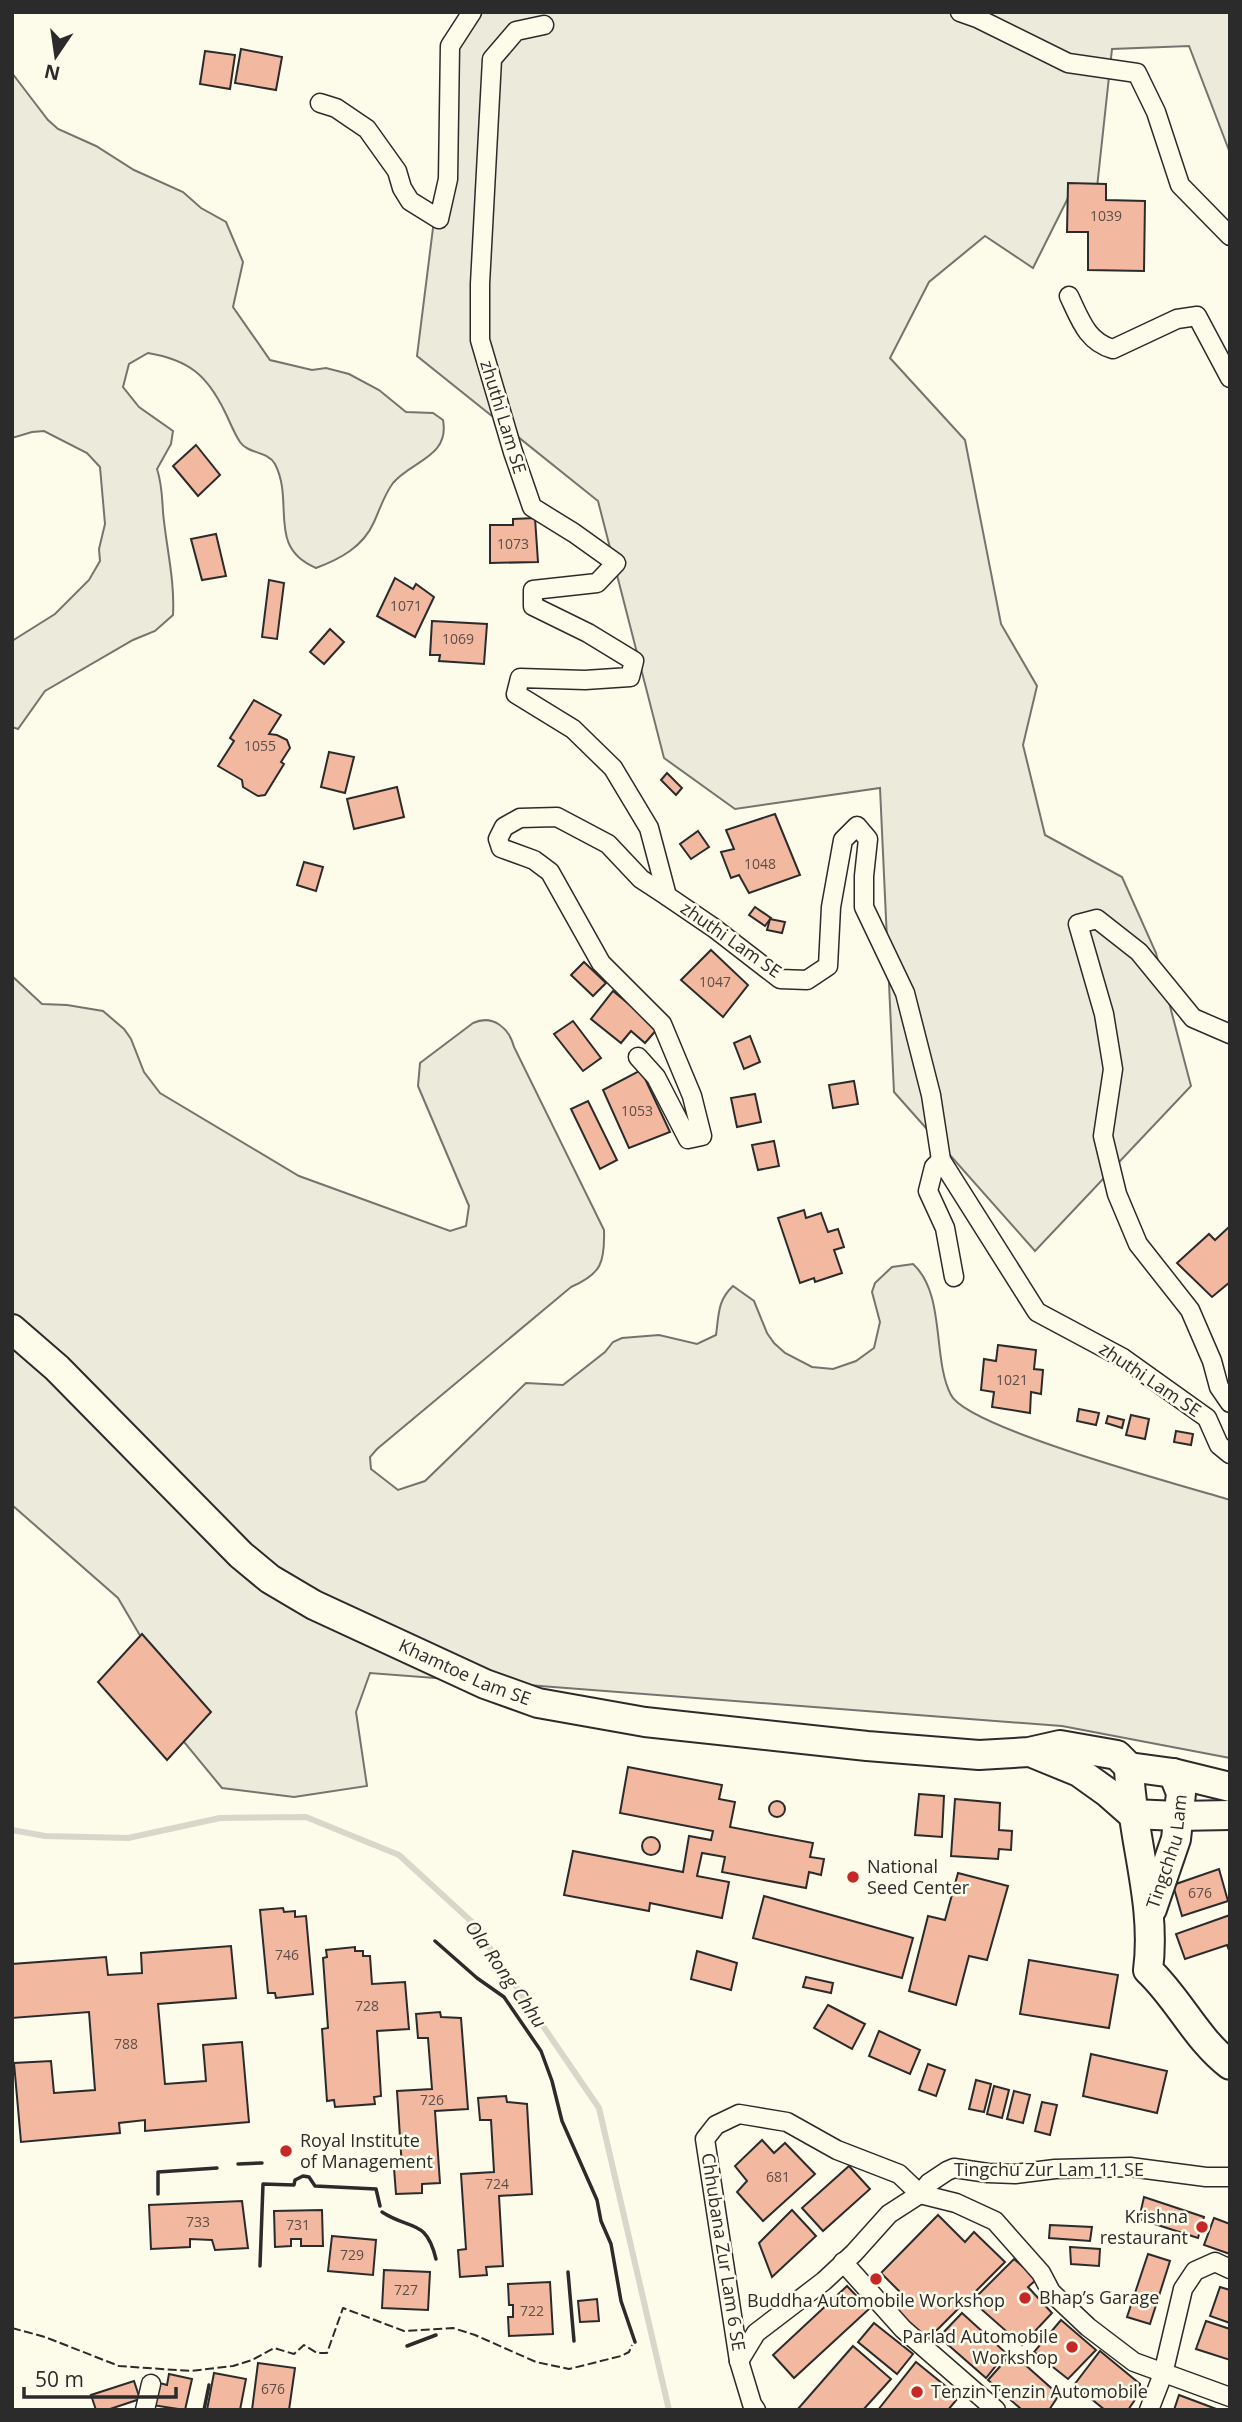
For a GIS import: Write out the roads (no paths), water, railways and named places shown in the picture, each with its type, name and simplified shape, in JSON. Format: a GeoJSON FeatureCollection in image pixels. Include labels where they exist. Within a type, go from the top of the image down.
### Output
{"type":"FeatureCollection","features":[{"type":"Feature","properties":{"kind":"main road","name":"Khamtoe Lam SE"},"geometry":{"type":"LineString","coordinates":[[12,1329],[57,1368],[240,1555],[270,1579],[314,1605],[485,1684],[538,1703],[645,1722],[979,1755],[1029,1752],[1060,1745],[1117,1755],[1129,1768]]}},
{"type":"Feature","properties":{"kind":"main road","name":"Khamtoe Lam SE"},"geometry":{"type":"LineString","coordinates":[[1029,1752],[1071,1767],[1107,1792],[1132,1814]]}},
{"type":"Feature","properties":{"kind":"main road"},"geometry":{"type":"LineString","coordinates":[[1129,1768],[1173,1773],[1230,1787]]}},
{"type":"Feature","properties":{"kind":"main road","name":"Tingchhu Lam"},"geometry":{"type":"LineString","coordinates":[[1129,1768],[1132,1814],[1150,1915]]}},
{"type":"Feature","properties":{"kind":"main road","name":"Tingchhu Lam"},"geometry":{"type":"LineString","coordinates":[[1150,1915],[1176,1839],[1181,1793],[1173,1773]]}},
{"type":"Feature","properties":{"kind":"main road"},"geometry":{"type":"LineString","coordinates":[[1132,1814],[1230,1815]]}},
{"type":"Feature","properties":{"kind":"main road"},"geometry":{"type":"LineString","coordinates":[[1150,1915],[1151,1949],[1148,1970],[1165,1986],[1205,2043],[1230,2065]]}},
{"type":"Feature","properties":{"kind":"street"},"geometry":{"type":"LineString","coordinates":[[320,103],[336,108],[367,129],[397,171],[402,188],[410,201],[439,219],[448,179],[450,46],[472,12]]}},
{"type":"Feature","properties":{"kind":"street"},"geometry":{"type":"LineString","coordinates":[[960,12],[1068,63],[1137,73],[1156,112],[1180,185],[1230,236]]}},
{"type":"Feature","properties":{"kind":"street","name":"zhuthi Lam SE"},"geometry":{"type":"LineString","coordinates":[[544,25],[516,31],[492,59],[480,284],[480,340],[532,508],[616,563],[597,583],[533,590],[533,606],[588,633],[635,661],[630,677],[584,680],[520,678],[516,694],[573,729],[613,768],[649,828],[667,896],[714,928],[779,979],[807,980],[828,966],[831,907],[843,840],[856,825],[868,839],[863,876],[864,907],[905,993],[931,1095],[941,1160],[1037,1312],[1123,1358],[1207,1418],[1219,1445],[1230,1454]]}},
{"type":"Feature","properties":{"kind":"street"},"geometry":{"type":"LineString","coordinates":[[1069,296],[1081,323],[1098,345],[1113,349],[1177,319],[1197,316],[1230,377]]}},
{"type":"Feature","properties":{"kind":"street"},"geometry":{"type":"LineString","coordinates":[[638,1057],[656,1077],[688,1139],[702,1136],[692,1096],[662,1024],[601,964],[550,872],[534,860],[501,848],[498,839],[504,827],[520,818],[557,817],[608,844],[641,879],[667,896]]}},
{"type":"Feature","properties":{"kind":"street","name":"zhuthi Lam SE"},"geometry":{"type":"LineString","coordinates":[[1230,1034],[1193,1018],[1139,952],[1097,919],[1077,924],[1104,1014],[1113,1069],[1103,1136],[1117,1194],[1138,1244],[1189,1310],[1212,1361],[1219,1387],[1230,1403]]}},
{"type":"Feature","properties":{"kind":"street"},"geometry":{"type":"LineString","coordinates":[[941,1160],[934,1167],[928,1191],[945,1228],[954,1277]]}},
{"type":"Feature","properties":{"kind":"street","name":"Chhubana Zur Lam 6 SE"},"geometry":{"type":"LineString","coordinates":[[756,2410],[739,2361],[705,2138],[716,2125],[739,2114],[787,2122],[837,2150],[899,2174],[920,2194],[956,2203],[995,2221],[1041,2273],[1051,2292],[1088,2327],[1134,2362],[1230,2397]]}},
{"type":"Feature","properties":{"kind":"street","name":"Tingchu Zur Lam 11 SE"},"geometry":{"type":"LineString","coordinates":[[739,2361],[756,2333],[824,2281],[889,2214],[920,2194],[929,2183],[954,2168],[988,2174],[1015,2174],[1055,2169],[1130,2167],[1230,2178]]}},
{"type":"Feature","properties":{"kind":"street"},"geometry":{"type":"LineString","coordinates":[[843,2262],[903,2329],[996,2410]]}},
{"type":"Feature","properties":{"kind":"street"},"geometry":{"type":"LineString","coordinates":[[1149,2410],[1163,2374],[1183,2289],[1195,2271],[1215,2262],[1230,2269]]}},
{"type":"Feature","properties":{"kind":"street"},"geometry":{"type":"LineString","coordinates":[[145,2410],[151,2384]]}},
{"type":"Feature","properties":{"kind":"waterway","name":"Ola Rong Chhu"},"geometry":{"type":"LineString","coordinates":[[12,1830],[45,1836],[128,1838],[220,1818],[306,1817],[399,1855],[472,1922],[599,2108],[669,2410]]}},
{"type":"Feature","properties":{"kind":"place","name":"National Seed Center"},"geometry":{"type":"Point","coordinates":[853,1877]}},
{"type":"Feature","properties":{"kind":"place","name":"Royal Institute of Management"},"geometry":{"type":"Point","coordinates":[286,2151]}},
{"type":"Feature","properties":{"kind":"place","name":"Krishna restaurant"},"geometry":{"type":"Point","coordinates":[1202,2227]}},
{"type":"Feature","properties":{"kind":"place","name":"Buddha Automobile Workshop"},"geometry":{"type":"Point","coordinates":[876,2279]}},
{"type":"Feature","properties":{"kind":"place","name":"Bhap’s Garage"},"geometry":{"type":"Point","coordinates":[1025,2298]}},
{"type":"Feature","properties":{"kind":"place","name":"Parlad Automobile Workshop"},"geometry":{"type":"Point","coordinates":[1072,2347]}},
{"type":"Feature","properties":{"kind":"place","name":"Tenzin Tenzin Automobile"},"geometry":{"type":"Point","coordinates":[917,2392]}}]}
